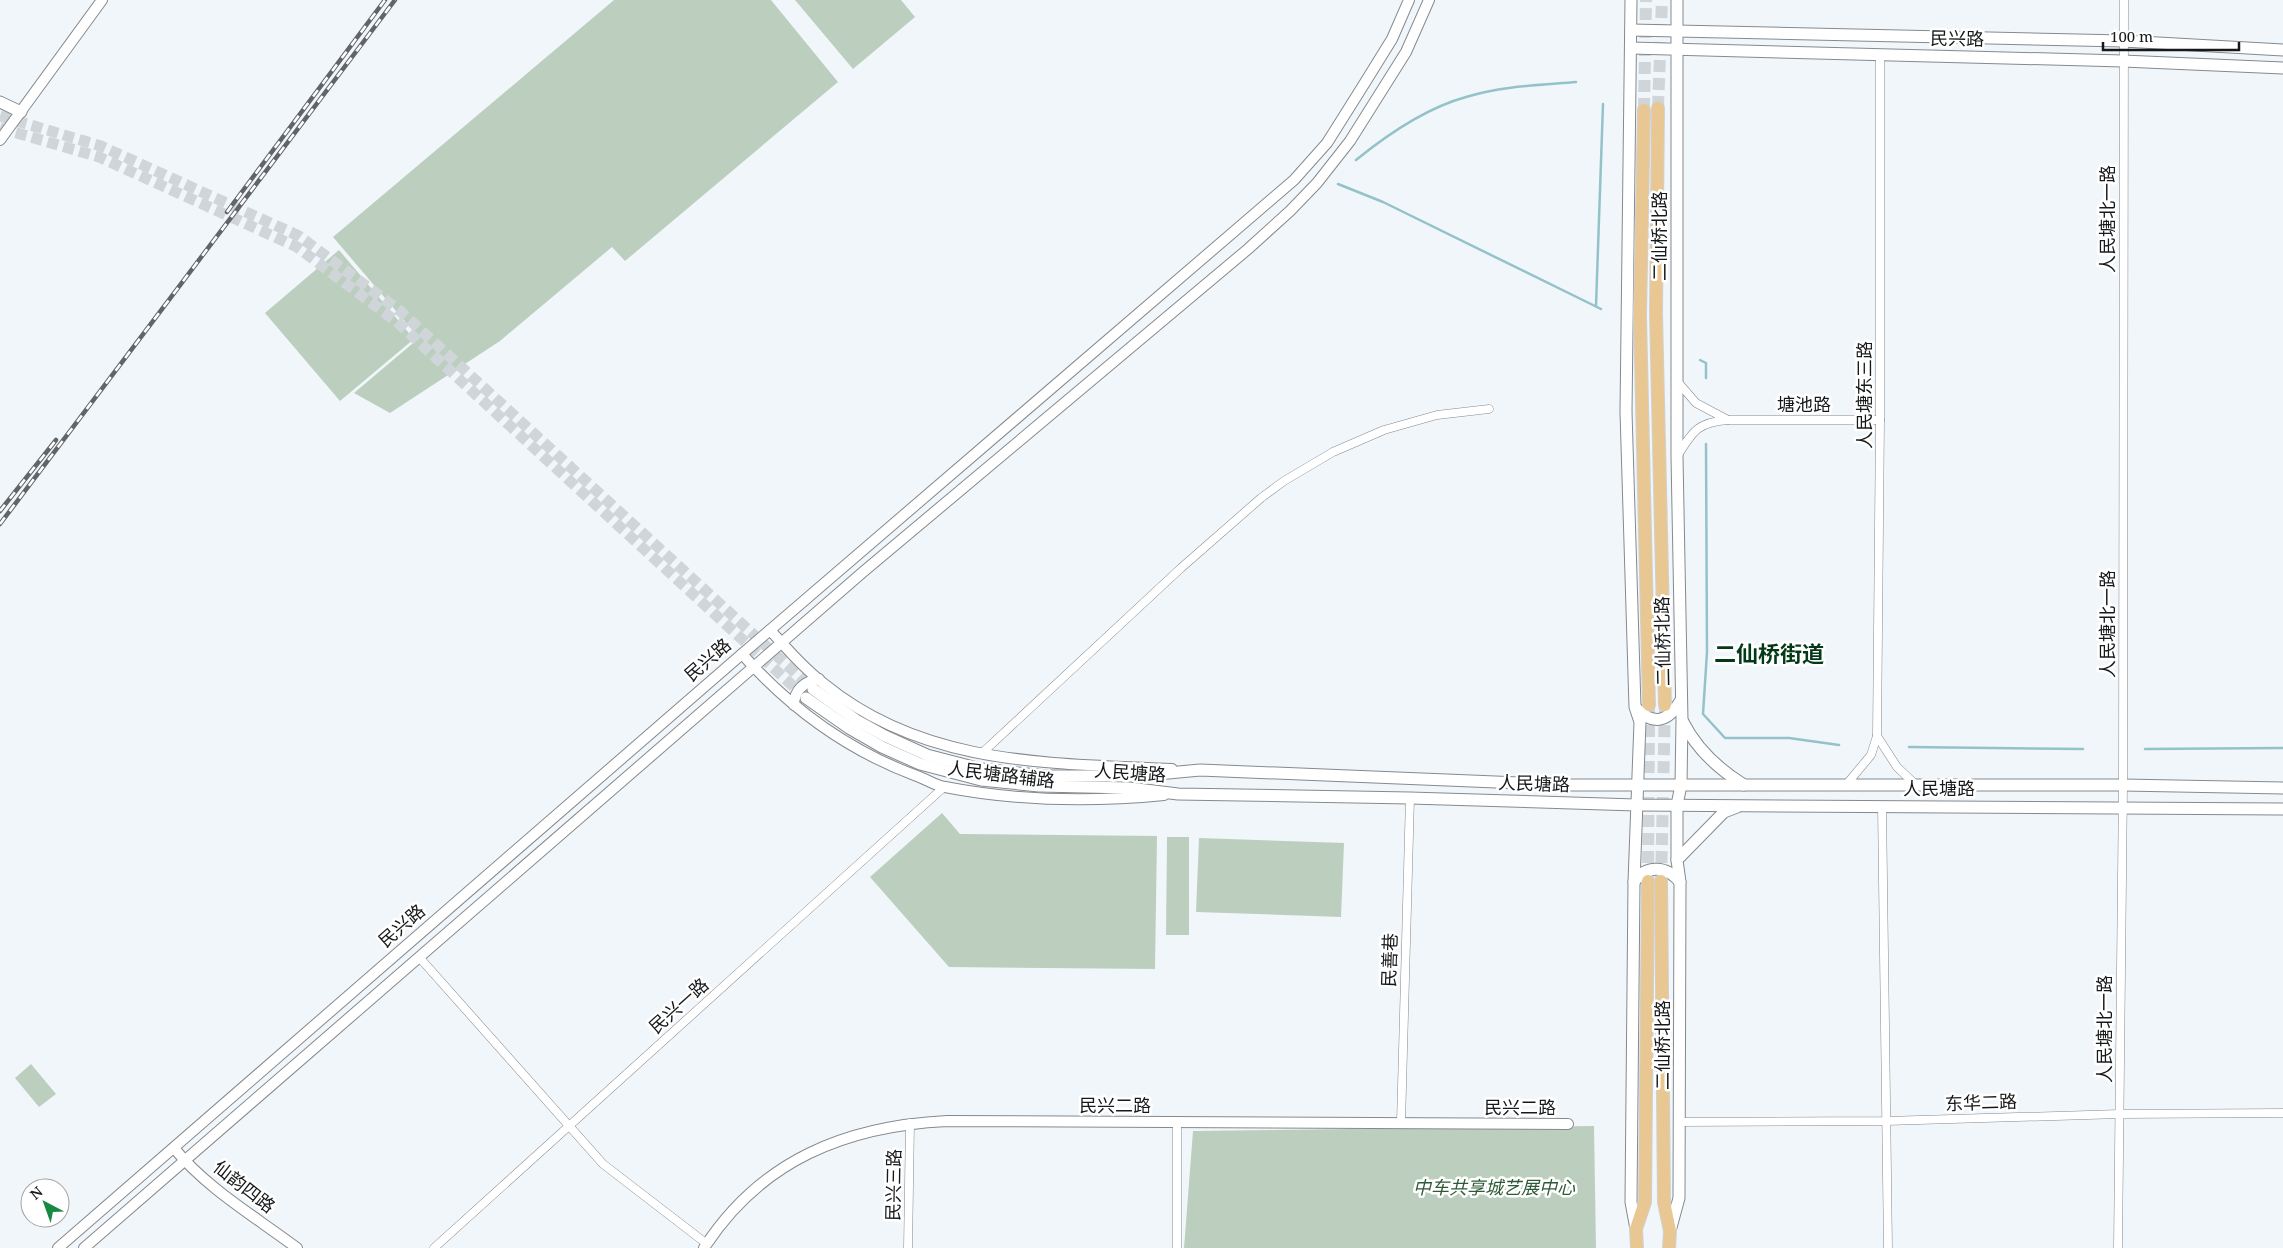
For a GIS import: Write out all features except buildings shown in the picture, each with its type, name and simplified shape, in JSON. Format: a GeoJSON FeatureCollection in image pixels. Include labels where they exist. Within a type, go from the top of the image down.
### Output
{"type":"FeatureCollection","features":[{"type":"Feature","properties":{"kind":"main road"},"geometry":{"type":"LineString","coordinates":[[1631,0],[1626,412],[1635,707],[1640,722],[1634,882],[1631,1202],[1637,1248]]}},
{"type":"Feature","properties":{"kind":"main road","name":"二仙桥北路"},"geometry":{"type":"LineString","coordinates":[[1669,1248],[1670,1231],[1679,1198],[1680,1122],[1680,882],[1677,860],[1677,805],[1681,785],[1682,700],[1677,456],[1677,0]]}},
{"type":"Feature","properties":{"kind":"main road","name":"民兴路"},"geometry":{"type":"LineString","coordinates":[[1631,30],[2124,42],[2283,50]]}},
{"type":"Feature","properties":{"kind":"main road","name":"民兴路"},"geometry":{"type":"LineString","coordinates":[[1630,48],[2123,61],[2283,68]]}},
{"type":"Feature","properties":{"kind":"main road"},"geometry":{"type":"LineString","coordinates":[[0,102],[21,112]]}},
{"type":"Feature","properties":{"kind":"main road"},"geometry":{"type":"LineString","coordinates":[[1658,108],[1656,313],[1665,705]]}},
{"type":"Feature","properties":{"kind":"main road"},"geometry":{"type":"LineString","coordinates":[[1644,110],[1640,316],[1649,705]]}},
{"type":"Feature","properties":{"kind":"main road","name":"人民塘路"},"geometry":{"type":"LineString","coordinates":[[812,689],[856,720],[885,736],[927,755],[981,769],[1046,776],[1137,776],[1200,770],[1568,785],[2123,785],[2283,788]]}},
{"type":"Feature","properties":{"kind":"main road","name":"人民塘路"},"geometry":{"type":"LineString","coordinates":[[812,689],[827,714],[882,746],[920,764],[950,774],[981,780],[1038,786],[1129,788],[1178,794],[1410,798],[1636,805],[2283,809]]}},
{"type":"Feature","properties":{"kind":"main road"},"geometry":{"type":"LineString","coordinates":[[1635,707],[1645,718],[1655,719],[1667,717],[1674,712],[1682,700]]}},
{"type":"Feature","properties":{"kind":"main road"},"geometry":{"type":"LineString","coordinates":[[1682,720],[1690,735],[1725,772],[1746,786]]}},
{"type":"Feature","properties":{"kind":"main road"},"geometry":{"type":"LineString","coordinates":[[1677,860],[1724,812],[1742,805]]}},
{"type":"Feature","properties":{"kind":"main road"},"geometry":{"type":"LineString","coordinates":[[1634,882],[1643,872],[1652,869],[1664,869],[1671,872],[1680,882]]}},
{"type":"Feature","properties":{"kind":"main road"},"geometry":{"type":"LineString","coordinates":[[1661,881],[1664,1202],[1670,1231]]}},
{"type":"Feature","properties":{"kind":"main road"},"geometry":{"type":"LineString","coordinates":[[1636,1229],[1646,1202],[1648,882]]}},
{"type":"Feature","properties":{"kind":"street"},"geometry":{"type":"LineString","coordinates":[[0,140],[102,0]]}},
{"type":"Feature","properties":{"kind":"street","name":"民兴路"},"geometry":{"type":"LineString","coordinates":[[58,1248],[742,654],[1294,180],[1327,143],[1361,90],[1392,39],[1409,0]]}},
{"type":"Feature","properties":{"kind":"street","name":"民兴路"},"geometry":{"type":"LineString","coordinates":[[84,1248],[754,667],[1290,211],[1317,182],[1350,141],[1406,52],[1429,0]]}},
{"type":"Feature","properties":{"kind":"street","name":"人民塘北一路"},"geometry":{"type":"LineString","coordinates":[[2118,1248],[2123,785],[2124,0]]}},
{"type":"Feature","properties":{"kind":"street","name":"人民塘东三路"},"geometry":{"type":"LineString","coordinates":[[1846,785],[1871,756],[1877,736],[1880,420],[1880,54]]}},
{"type":"Feature","properties":{"kind":"street"},"geometry":{"type":"LineString","coordinates":[[1677,381],[1696,403],[1728,420]]}},
{"type":"Feature","properties":{"kind":"street"},"geometry":{"type":"LineString","coordinates":[[981,754],[1181,568],[1261,498],[1284,481],[1333,452],[1384,430],[1437,415],[1489,409]]}},
{"type":"Feature","properties":{"kind":"street","name":"塘池路"},"geometry":{"type":"LineString","coordinates":[[1677,456],[1691,434],[1702,425],[1728,420],[1880,420]]}},
{"type":"Feature","properties":{"kind":"street","name":"人民塘路辅路"},"geometry":{"type":"LineString","coordinates":[[770,630],[782,643],[812,689],[860,709],[894,728],[951,749],[1030,762],[1200,770]]}},
{"type":"Feature","properties":{"kind":"street","name":"人民塘路辅路"},"geometry":{"type":"LineString","coordinates":[[742,654],[794,705],[842,740],[900,770],[944,787],[1033,799],[1129,799],[1178,794]]}},
{"type":"Feature","properties":{"kind":"street"},"geometry":{"type":"LineString","coordinates":[[794,705],[795,695],[810,680],[812,689]]}},
{"type":"Feature","properties":{"kind":"street"},"geometry":{"type":"LineString","coordinates":[[1877,736],[1897,767],[1916,785]]}},
{"type":"Feature","properties":{"kind":"street","name":"民兴一路"},"geometry":{"type":"LineString","coordinates":[[434,1248],[944,787]]}},
{"type":"Feature","properties":{"kind":"street","name":"民善巷"},"geometry":{"type":"LineString","coordinates":[[1401,1124],[1410,798]]}},
{"type":"Feature","properties":{"kind":"street"},"geometry":{"type":"LineString","coordinates":[[1882,806],[1888,1248]]}},
{"type":"Feature","properties":{"kind":"street"},"geometry":{"type":"LineString","coordinates":[[408,944],[603,1164],[706,1246]]}},
{"type":"Feature","properties":{"kind":"street","name":"东华二路"},"geometry":{"type":"LineString","coordinates":[[1680,1122],[1886,1121],[2120,1114],[2283,1113]]}},
{"type":"Feature","properties":{"kind":"street","name":"民兴二路"},"geometry":{"type":"LineString","coordinates":[[706,1246],[737,1205],[767,1178],[790,1162],[822,1146],[859,1134],[910,1123],[1568,1124]]}},
{"type":"Feature","properties":{"kind":"street","name":"民兴三路"},"geometry":{"type":"LineString","coordinates":[[908,1248],[910,1123]]}},
{"type":"Feature","properties":{"kind":"street"},"geometry":{"type":"LineString","coordinates":[[1177,1123],[1177,1248]]}},
{"type":"Feature","properties":{"kind":"street","name":"仙韵四路"},"geometry":{"type":"LineString","coordinates":[[174,1148],[185,1161],[297,1248]]}},
{"type":"Feature","properties":{"kind":"green space"},"geometry":{"type":"Polygon","coordinates":[[[614,0],[771,0],[838,82],[625,261],[612,247],[500,341],[390,413],[354,393],[419,338],[333,237],[614,0]]]}},
{"type":"Feature","properties":{"kind":"green space"},"geometry":{"type":"Polygon","coordinates":[[[795,0],[901,0],[915,17],[853,69],[795,0]]]}},
{"type":"Feature","properties":{"kind":"green space"},"geometry":{"type":"Polygon","coordinates":[[[339,250],[414,339],[340,401],[265,313],[339,250]]]}},
{"type":"Feature","properties":{"kind":"green space"},"geometry":{"type":"Polygon","coordinates":[[[942,813],[960,834],[1157,836],[1155,969],[949,967],[870,877],[942,813]]]}},
{"type":"Feature","properties":{"kind":"green space"},"geometry":{"type":"Polygon","coordinates":[[[1167,837],[1189,837],[1189,935],[1166,935],[1167,837]]]}},
{"type":"Feature","properties":{"kind":"green space"},"geometry":{"type":"Polygon","coordinates":[[[1199,838],[1344,843],[1341,917],[1196,912],[1199,838]]]}},
{"type":"Feature","properties":{"kind":"green space"},"geometry":{"type":"Polygon","coordinates":[[[31,1064],[56,1094],[39,1107],[15,1078],[31,1064]]]}},
{"type":"Feature","properties":{"kind":"green space","name":"中车共享城艺展中心"},"geometry":{"type":"Polygon","coordinates":[[[1594,1126],[1596,1248],[1184,1248],[1193,1131],[1594,1126]]]}},
{"type":"Feature","properties":{"kind":"waterway"},"geometry":{"type":"LineString","coordinates":[[1356,160],[1408,123],[1451,102],[1479,93],[1507,88],[1576,82]]}},
{"type":"Feature","properties":{"kind":"waterway"},"geometry":{"type":"LineString","coordinates":[[1596,306],[1603,104]]}},
{"type":"Feature","properties":{"kind":"waterway"},"geometry":{"type":"LineString","coordinates":[[1338,184],[1383,202],[1601,309]]}},
{"type":"Feature","properties":{"kind":"waterway"},"geometry":{"type":"LineString","coordinates":[[1700,360],[1706,363],[1706,378]]}},
{"type":"Feature","properties":{"kind":"waterway"},"geometry":{"type":"LineString","coordinates":[[1706,444],[1707,652],[1703,714],[1725,738],[1789,738],[1839,745]]}},
{"type":"Feature","properties":{"kind":"waterway"},"geometry":{"type":"LineString","coordinates":[[1909,747],[2083,749]]}},
{"type":"Feature","properties":{"kind":"waterway"},"geometry":{"type":"LineString","coordinates":[[2145,749],[2283,748]]}},
{"type":"Feature","properties":{"kind":"tunnel"},"geometry":{"type":"LineString","coordinates":[[1644,110],[1646,0]]}},
{"type":"Feature","properties":{"kind":"tunnel"},"geometry":{"type":"LineString","coordinates":[[1658,108],[1662,0]]}},
{"type":"Feature","properties":{"kind":"tunnel"},"geometry":{"type":"LineString","coordinates":[[0,116],[101,146],[299,236],[400,311],[813,689]]}},
{"type":"Feature","properties":{"kind":"tunnel"},"geometry":{"type":"LineString","coordinates":[[0,128],[99,157],[297,247],[397,322],[806,698]]}},
{"type":"Feature","properties":{"kind":"tunnel"},"geometry":{"type":"LineString","coordinates":[[1661,881],[1665,706]]}},
{"type":"Feature","properties":{"kind":"tunnel"},"geometry":{"type":"LineString","coordinates":[[1648,881],[1649,707]]}},
{"type":"Feature","properties":{"kind":"railway"},"geometry":{"type":"LineString","coordinates":[[227,212],[385,0]]}},
{"type":"Feature","properties":{"kind":"railway"},"geometry":{"type":"LineString","coordinates":[[0,524],[395,0]]}},
{"type":"Feature","properties":{"kind":"railway"},"geometry":{"type":"LineString","coordinates":[[0,511],[56,440]]}},
{"type":"Feature","properties":{"kind":"district","name":"二仙桥街道"},"geometry":{"type":"Point","coordinates":[1769,654]}}]}
